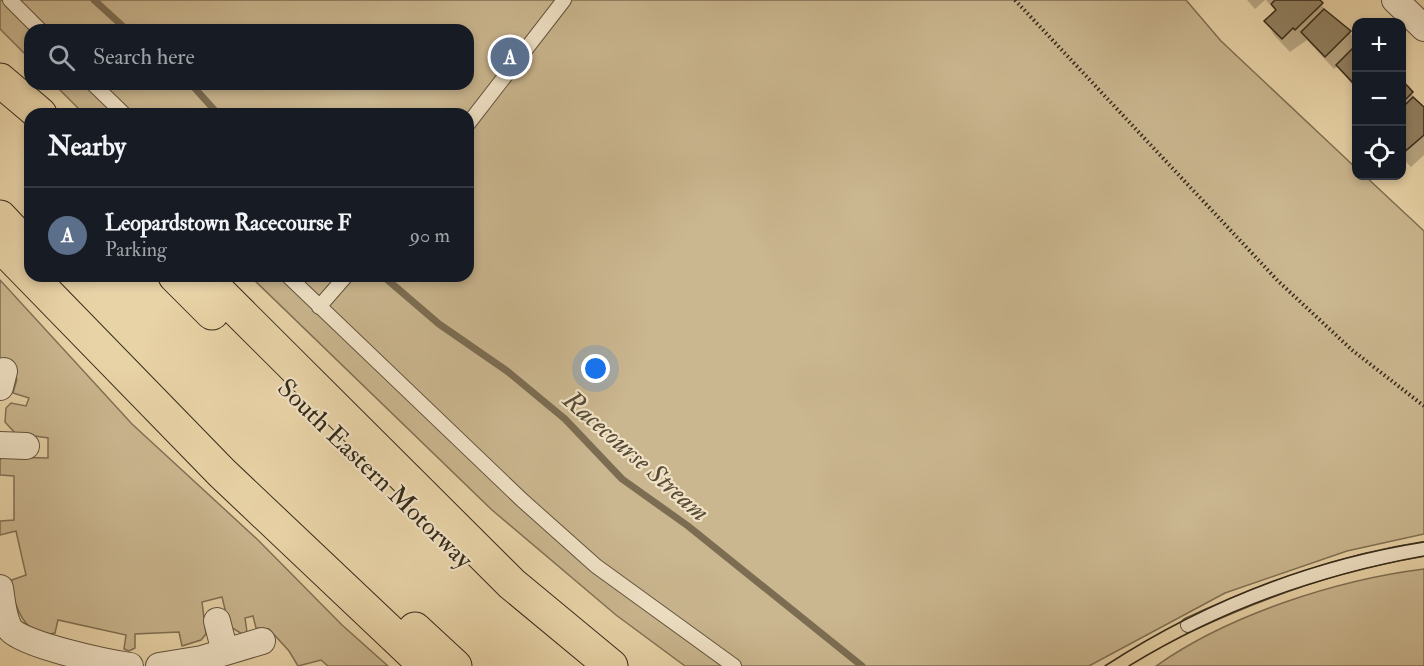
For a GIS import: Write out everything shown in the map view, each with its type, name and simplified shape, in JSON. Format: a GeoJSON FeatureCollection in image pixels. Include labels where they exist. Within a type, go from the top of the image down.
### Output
{"type":"FeatureCollection","features":[{"type":"Feature","properties":{"kind":"highway"},"geometry":{"type":"LineString","coordinates":[[0,80],[33,108]]}},
{"type":"Feature","properties":{"kind":"highway"},"geometry":{"type":"LineString","coordinates":[[0,94],[24,120]]}},
{"type":"Feature","properties":{"kind":"highway"},"geometry":{"type":"LineString","coordinates":[[0,217],[24,243]]}},
{"type":"Feature","properties":{"kind":"highway"},"geometry":{"type":"LineString","coordinates":[[0,245],[24,270]]}},
{"type":"Feature","properties":{"kind":"highway"},"geometry":{"type":"LineString","coordinates":[[36,282],[222,473],[426,666]]}},
{"type":"Feature","properties":{"kind":"highway"},"geometry":{"type":"LineString","coordinates":[[62,282],[222,445],[455,666]]}},
{"type":"Feature","properties":{"kind":"highway","name":"South Eastern Motorway"},"geometry":{"type":"LineString","coordinates":[[181,282],[446,544],[581,666]]}},
{"type":"Feature","properties":{"kind":"highway"},"geometry":{"type":"LineString","coordinates":[[208,282],[512,584],[611,666]]}},
{"type":"Feature","properties":{"kind":"street"},"geometry":{"type":"LineString","coordinates":[[1395,0],[1424,28]]}},
{"type":"Feature","properties":{"kind":"street"},"geometry":{"type":"LineString","coordinates":[[0,445],[26,446]]}},
{"type":"Feature","properties":{"kind":"street"},"geometry":{"type":"LineString","coordinates":[[0,588],[6,634],[102,661],[130,666]]}},
{"type":"Feature","properties":{"kind":"street"},"geometry":{"type":"LineString","coordinates":[[217,621],[225,652]]}},
{"type":"Feature","properties":{"kind":"street"},"geometry":{"type":"LineString","coordinates":[[159,666],[192,661],[262,641]]}},
{"type":"Feature","properties":{"kind":"lane"},"geometry":{"type":"LineString","coordinates":[[10,0],[34,24]]}},
{"type":"Feature","properties":{"kind":"lane"},"geometry":{"type":"LineString","coordinates":[[474,116],[564,0]]}},
{"type":"Feature","properties":{"kind":"lane"},"geometry":{"type":"LineString","coordinates":[[99,90],[118,108]]}},
{"type":"Feature","properties":{"kind":"lane"},"geometry":{"type":"LineString","coordinates":[[294,282],[522,500],[596,566],[734,666]]}},
{"type":"Feature","properties":{"kind":"lane"},"geometry":{"type":"LineString","coordinates":[[319,307],[341,282]]}},
{"type":"Feature","properties":{"kind":"lane"},"geometry":{"type":"LineString","coordinates":[[1188,625],[1291,581],[1339,567],[1424,549]]}},
{"type":"Feature","properties":{"kind":"path"},"geometry":{"type":"LineString","coordinates":[[1016,0],[1278,281],[1352,350],[1424,406]]}},
{"type":"Feature","properties":{"kind":"shaded area"},"geometry":{"type":"Polygon","coordinates":[[[0,0],[1186,0],[1221,41],[1352,164],[1352,180],[1369,180],[1424,231],[1424,534],[1347,551],[1225,593],[1089,666],[685,666],[616,615],[492,510],[256,282],[474,282],[474,108],[78,108],[60,90],[474,90],[474,24],[24,24],[24,53],[0,29],[0,0]]]}},
{"type":"Feature","properties":{"kind":"shaded area"},"geometry":{"type":"Polygon","coordinates":[[[0,280],[132,424],[258,540],[342,625],[388,666],[328,666],[321,660],[298,666],[289,651],[269,629],[256,628],[253,616],[245,618],[247,632],[242,634],[229,626],[222,597],[202,602],[206,634],[201,640],[182,646],[179,632],[135,634],[135,648],[129,651],[124,649],[126,635],[58,620],[55,633],[44,634],[28,625],[18,609],[9,581],[26,575],[16,531],[0,535],[0,521],[14,520],[14,476],[0,475],[0,460],[2,457],[48,458],[48,438],[15,433],[5,422],[6,408],[11,403],[26,406],[29,398],[13,393],[17,379],[0,365],[0,280]]]}},
{"type":"Feature","properties":{"kind":"shaded area"},"geometry":{"type":"Polygon","coordinates":[[[1424,569],[1424,666],[1156,666],[1216,631],[1284,602],[1355,582],[1424,569]]]}},
{"type":"Feature","properties":{"kind":"building"},"geometry":{"type":"Polygon","coordinates":[[[1275,0],[1320,0],[1323,3],[1295,30],[1293,28],[1282,39],[1264,21],[1276,10],[1271,4],[1275,0]]]}},
{"type":"Feature","properties":{"kind":"building"},"geometry":{"type":"Polygon","coordinates":[[[1324,9],[1351,31],[1325,57],[1301,32],[1324,9]]]}},
{"type":"Feature","properties":{"kind":"building"},"geometry":{"type":"Polygon","coordinates":[[[1352,49],[1352,82],[1336,65],[1352,49]]]}},
{"type":"Feature","properties":{"kind":"building"},"geometry":{"type":"Polygon","coordinates":[[[1406,84],[1413,92],[1406,99],[1406,84]]]}},
{"type":"Feature","properties":{"kind":"building"},"geometry":{"type":"Polygon","coordinates":[[[1413,97],[1424,107],[1424,135],[1406,151],[1406,126],[1406,104],[1413,97]]]}},
{"type":"Feature","properties":{"kind":"waterway","name":"Racecourse Stream"},"geometry":{"type":"LineString","coordinates":[[94,0],[120,24]]}},
{"type":"Feature","properties":{"kind":"waterway","name":"Racecourse Stream"},"geometry":{"type":"LineString","coordinates":[[196,90],[213,108]]}},
{"type":"Feature","properties":{"kind":"waterway","name":"Racecourse Stream"},"geometry":{"type":"LineString","coordinates":[[390,282],[439,324],[507,371],[565,419],[622,479],[688,526],[862,666]]}},
{"type":"Feature","properties":{"kind":"tram line"},"geometry":{"type":"LineString","coordinates":[[1105,666],[1180,623],[1258,587],[1340,560],[1424,542]]}},
{"type":"Feature","properties":{"kind":"tram line"},"geometry":{"type":"LineString","coordinates":[[1129,666],[1199,628],[1271,597],[1346,573],[1424,556]]}},
{"type":"Feature","properties":{"kind":"place","name":"Leopardstown Racecourse F"},"geometry":{"type":"Point","coordinates":[510,57]}}]}
